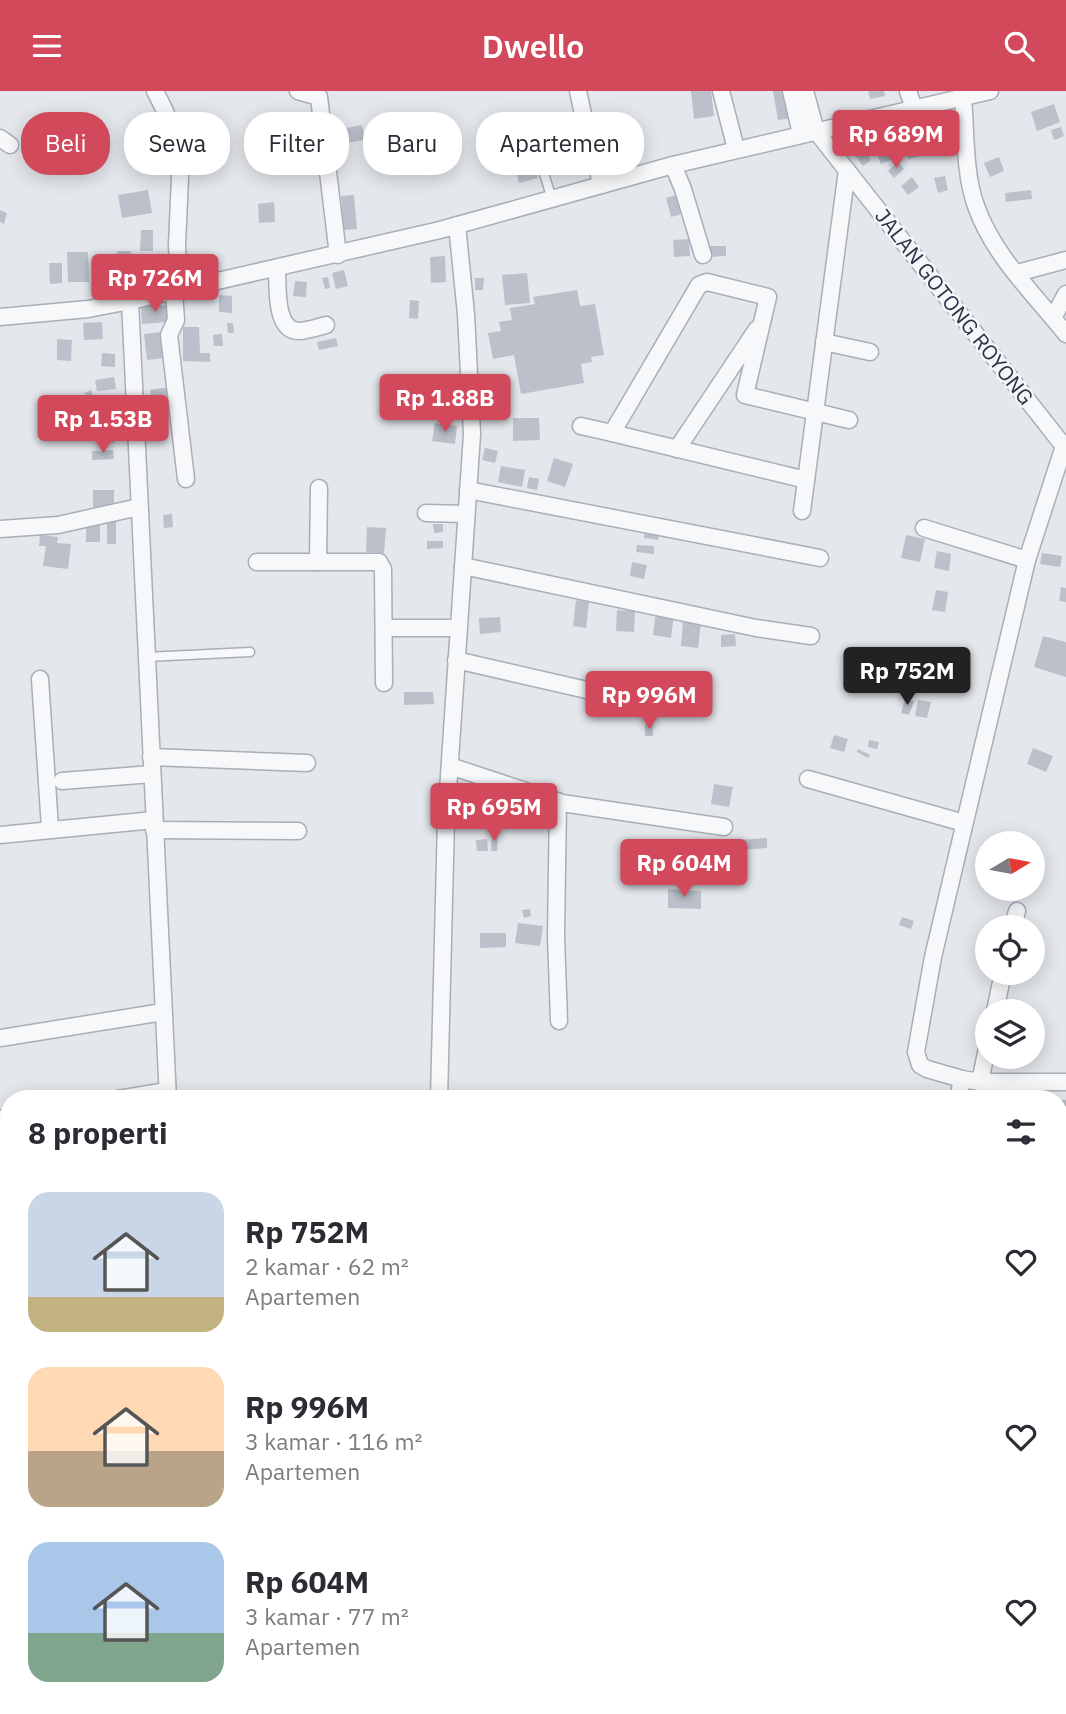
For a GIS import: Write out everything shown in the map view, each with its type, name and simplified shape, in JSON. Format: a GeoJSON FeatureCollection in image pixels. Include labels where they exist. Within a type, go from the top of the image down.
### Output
{"type":"FeatureCollection","features":[{"type":"Feature","properties":{"kind":"street"},"geometry":{"type":"LineString","coordinates":[[155,91],[174,137],[180,177],[176,320],[169,335],[186,479]]}},
{"type":"Feature","properties":{"kind":"street"},"geometry":{"type":"LineString","coordinates":[[298,91],[319,97],[338,254]]}},
{"type":"Feature","properties":{"kind":"street"},"geometry":{"type":"LineString","coordinates":[[578,91],[583,112]]}},
{"type":"Feature","properties":{"kind":"street"},"geometry":{"type":"LineString","coordinates":[[721,91],[736,149]]}},
{"type":"Feature","properties":{"kind":"street"},"geometry":{"type":"LineString","coordinates":[[791,91],[808,132]]}},
{"type":"Feature","properties":{"kind":"street"},"geometry":{"type":"LineString","coordinates":[[805,91],[808,132]]}},
{"type":"Feature","properties":{"kind":"street"},"geometry":{"type":"LineString","coordinates":[[908,91],[914,108]]}},
{"type":"Feature","properties":{"kind":"street"},"geometry":{"type":"LineString","coordinates":[[0,317],[88,309],[277,268],[457,225],[736,149],[990,91]]}},
{"type":"Feature","properties":{"kind":"street"},"geometry":{"type":"LineString","coordinates":[[963,97],[970,180],[975,204],[990,240],[1066,334]]}},
{"type":"Feature","properties":{"kind":"street","name":"JALAN GOTONG ROYONG"},"geometry":{"type":"LineString","coordinates":[[808,132],[847,170],[1065,448]]}},
{"type":"Feature","properties":{"kind":"street"},"geometry":{"type":"LineString","coordinates":[[673,165],[683,188],[703,255]]}},
{"type":"Feature","properties":{"kind":"street"},"geometry":{"type":"LineString","coordinates":[[802,511],[847,170]]}},
{"type":"Feature","properties":{"kind":"street"},"geometry":{"type":"LineString","coordinates":[[599,175],[602,185]]}},
{"type":"Feature","properties":{"kind":"street"},"geometry":{"type":"LineString","coordinates":[[439,1090],[441,969],[450,766],[471,420],[466,314],[457,225]]}},
{"type":"Feature","properties":{"kind":"street"},"geometry":{"type":"LineString","coordinates":[[1017,273],[1066,260]]}},
{"type":"Feature","properties":{"kind":"street"},"geometry":{"type":"LineString","coordinates":[[277,268],[280,313],[286,325],[299,331],[326,325]]}},
{"type":"Feature","properties":{"kind":"street"},"geometry":{"type":"LineString","coordinates":[[612,433],[699,285],[711,282],[765,295],[769,302],[744,394]]}},
{"type":"Feature","properties":{"kind":"street"},"geometry":{"type":"LineString","coordinates":[[1053,318],[1066,294]]}},
{"type":"Feature","properties":{"kind":"street"},"geometry":{"type":"LineString","coordinates":[[131,301],[167,1090]]}},
{"type":"Feature","properties":{"kind":"street"},"geometry":{"type":"LineString","coordinates":[[677,449],[765,317]]}},
{"type":"Feature","properties":{"kind":"street"},"geometry":{"type":"LineString","coordinates":[[824,342],[870,352]]}},
{"type":"Feature","properties":{"kind":"street"},"geometry":{"type":"LineString","coordinates":[[718,388],[815,414],[849,420]]}},
{"type":"Feature","properties":{"kind":"street"},"geometry":{"type":"LineString","coordinates":[[581,426],[806,480]]}},
{"type":"Feature","properties":{"kind":"street"},"geometry":{"type":"LineString","coordinates":[[1065,448],[1027,560],[933,957],[916,1052],[920,1065],[962,1079],[979,1082],[1066,1082]]}},
{"type":"Feature","properties":{"kind":"street"},"geometry":{"type":"LineString","coordinates":[[318,488],[318,562]]}},
{"type":"Feature","properties":{"kind":"street"},"geometry":{"type":"LineString","coordinates":[[468,490],[820,558]]}},
{"type":"Feature","properties":{"kind":"street"},"geometry":{"type":"LineString","coordinates":[[0,529],[58,525],[139,507]]}},
{"type":"Feature","properties":{"kind":"street"},"geometry":{"type":"LineString","coordinates":[[426,513],[466,515]]}},
{"type":"Feature","properties":{"kind":"street"},"geometry":{"type":"LineString","coordinates":[[924,528],[1027,560]]}},
{"type":"Feature","properties":{"kind":"street"},"geometry":{"type":"LineString","coordinates":[[257,562],[379,562],[383,569],[384,683]]}},
{"type":"Feature","properties":{"kind":"street"},"geometry":{"type":"LineString","coordinates":[[463,566],[756,628],[811,636]]}},
{"type":"Feature","properties":{"kind":"street"},"geometry":{"type":"LineString","coordinates":[[385,628],[458,628]]}},
{"type":"Feature","properties":{"kind":"street"},"geometry":{"type":"LineString","coordinates":[[456,660],[613,696]]}},
{"type":"Feature","properties":{"kind":"street"},"geometry":{"type":"LineString","coordinates":[[40,679],[50,828]]}},
{"type":"Feature","properties":{"kind":"street"},"geometry":{"type":"LineString","coordinates":[[151,757],[307,763]]}},
{"type":"Feature","properties":{"kind":"street"},"geometry":{"type":"LineString","coordinates":[[450,766],[558,801],[724,827]]}},
{"type":"Feature","properties":{"kind":"street"},"geometry":{"type":"LineString","coordinates":[[62,781],[152,774]]}},
{"type":"Feature","properties":{"kind":"street"},"geometry":{"type":"LineString","coordinates":[[808,779],[964,823]]}},
{"type":"Feature","properties":{"kind":"street"},"geometry":{"type":"LineString","coordinates":[[558,801],[556,936],[559,1021]]}},
{"type":"Feature","properties":{"kind":"street"},"geometry":{"type":"LineString","coordinates":[[0,835],[50,828],[154,825],[298,831]]}},
{"type":"Feature","properties":{"kind":"street"},"geometry":{"type":"LineString","coordinates":[[0,1038],[163,1012]]}},
{"type":"Feature","properties":{"kind":"street"},"geometry":{"type":"LineString","coordinates":[[979,1082],[982,1069]]}},
{"type":"Feature","properties":{"kind":"street"},"geometry":{"type":"LineString","coordinates":[[960,1090],[962,1079]]}},
{"type":"Feature","properties":{"kind":"lane"},"geometry":{"type":"LineString","coordinates":[[544,175],[552,199]]}},
{"type":"Feature","properties":{"kind":"lane"},"geometry":{"type":"LineString","coordinates":[[146,657],[250,652]]}},
{"type":"Feature","properties":{"kind":"building"},"geometry":{"type":"Polygon","coordinates":[[[691,91],[711,91],[714,116],[694,119],[691,91]]]}},
{"type":"Feature","properties":{"kind":"building"},"geometry":{"type":"Polygon","coordinates":[[[773,91],[789,91],[794,118],[778,120],[773,91]]]}},
{"type":"Feature","properties":{"kind":"building"},"geometry":{"type":"Polygon","coordinates":[[[868,91],[884,91],[885,96],[870,99],[868,91]]]}},
{"type":"Feature","properties":{"kind":"building"},"geometry":{"type":"Polygon","coordinates":[[[1054,104],[1060,122],[1037,131],[1031,112],[1054,104]]]}},
{"type":"Feature","properties":{"kind":"building"},"geometry":{"type":"Polygon","coordinates":[[[362,125],[363,140],[349,142],[349,128],[362,125]]]}},
{"type":"Feature","properties":{"kind":"building"},"geometry":{"type":"Polygon","coordinates":[[[925,126],[929,142],[922,143],[918,128],[925,126]]]}},
{"type":"Feature","properties":{"kind":"building"},"geometry":{"type":"Polygon","coordinates":[[[1061,127],[1064,136],[1054,140],[1051,130],[1061,127]]]}},
{"type":"Feature","properties":{"kind":"building"},"geometry":{"type":"Polygon","coordinates":[[[942,128],[944,147],[935,148],[934,129],[942,128]]]}},
{"type":"Feature","properties":{"kind":"building"},"geometry":{"type":"Polygon","coordinates":[[[960,130],[962,146],[950,147],[949,131],[960,130]]]}},
{"type":"Feature","properties":{"kind":"building"},"geometry":{"type":"Polygon","coordinates":[[[914,135],[920,156],[908,159],[902,138],[914,135]]]}},
{"type":"Feature","properties":{"kind":"building"},"geometry":{"type":"Polygon","coordinates":[[[886,141],[893,159],[881,164],[873,147],[886,141]]]}},
{"type":"Feature","properties":{"kind":"building"},"geometry":{"type":"Polygon","coordinates":[[[862,148],[871,160],[863,166],[854,154],[862,148]]]}},
{"type":"Feature","properties":{"kind":"building"},"geometry":{"type":"Polygon","coordinates":[[[999,157],[1004,171],[990,177],[984,163],[999,157]]]}},
{"type":"Feature","properties":{"kind":"building"},"geometry":{"type":"Polygon","coordinates":[[[898,162],[904,169],[894,178],[888,171],[898,162]]]}},
{"type":"Feature","properties":{"kind":"building"},"geometry":{"type":"Polygon","coordinates":[[[517,175],[537,175],[538,178],[519,183],[517,175]]]}},
{"type":"Feature","properties":{"kind":"building"},"geometry":{"type":"Polygon","coordinates":[[[945,176],[948,190],[938,193],[934,178],[945,176]]]}},
{"type":"Feature","properties":{"kind":"building"},"geometry":{"type":"Polygon","coordinates":[[[912,177],[919,187],[908,195],[901,186],[912,177]]]}},
{"type":"Feature","properties":{"kind":"building"},"geometry":{"type":"Polygon","coordinates":[[[148,190],[152,213],[122,218],[118,195],[148,190]]]}},
{"type":"Feature","properties":{"kind":"building"},"geometry":{"type":"Polygon","coordinates":[[[1031,190],[1032,199],[1006,202],[1005,193],[1031,190]]]}},
{"type":"Feature","properties":{"kind":"building"},"geometry":{"type":"Polygon","coordinates":[[[683,193],[689,212],[671,217],[666,198],[683,193]]]}},
{"type":"Feature","properties":{"kind":"building"},"geometry":{"type":"Polygon","coordinates":[[[354,195],[357,229],[344,230],[341,196],[354,195]]]}},
{"type":"Feature","properties":{"kind":"building"},"geometry":{"type":"Polygon","coordinates":[[[274,202],[275,222],[259,223],[258,204],[274,202]]]}},
{"type":"Feature","properties":{"kind":"building"},"geometry":{"type":"Polygon","coordinates":[[[0,210],[7,213],[4,224],[0,222],[0,210]]]}},
{"type":"Feature","properties":{"kind":"building"},"geometry":{"type":"Polygon","coordinates":[[[141,230],[153,230],[153,251],[140,251],[141,230]]]}},
{"type":"Feature","properties":{"kind":"building"},"geometry":{"type":"Polygon","coordinates":[[[689,239],[690,256],[674,257],[673,240],[689,239]]]}},
{"type":"Feature","properties":{"kind":"building"},"geometry":{"type":"Polygon","coordinates":[[[708,246],[726,246],[726,256],[708,257],[708,246]]]}},
{"type":"Feature","properties":{"kind":"building"},"geometry":{"type":"Polygon","coordinates":[[[117,251],[131,251],[131,279],[118,280],[117,251]]]}},
{"type":"Feature","properties":{"kind":"building"},"geometry":{"type":"Polygon","coordinates":[[[67,252],[88,252],[89,282],[68,282],[67,252]]]}},
{"type":"Feature","properties":{"kind":"building"},"geometry":{"type":"Polygon","coordinates":[[[171,256],[172,269],[163,269],[163,257],[171,256]]]}},
{"type":"Feature","properties":{"kind":"building"},"geometry":{"type":"Polygon","coordinates":[[[445,256],[446,282],[431,283],[430,257],[445,256]]]}},
{"type":"Feature","properties":{"kind":"building"},"geometry":{"type":"Polygon","coordinates":[[[49,263],[62,263],[62,283],[50,284],[49,263]]]}},
{"type":"Feature","properties":{"kind":"building"},"geometry":{"type":"Polygon","coordinates":[[[344,270],[348,286],[336,289],[332,273],[344,270]]]}},
{"type":"Feature","properties":{"kind":"building"},"geometry":{"type":"Polygon","coordinates":[[[527,273],[530,303],[505,305],[502,275],[527,273]]]}},
{"type":"Feature","properties":{"kind":"building"},"geometry":{"type":"Polygon","coordinates":[[[328,277],[330,288],[325,289],[322,278],[328,277]]]}},
{"type":"Feature","properties":{"kind":"building"},"geometry":{"type":"Polygon","coordinates":[[[475,278],[484,278],[483,290],[475,290],[475,278]]]}},
{"type":"Feature","properties":{"kind":"building"},"geometry":{"type":"Polygon","coordinates":[[[295,281],[307,282],[306,297],[293,296],[295,281]]]}},
{"type":"Feature","properties":{"kind":"building"},"geometry":{"type":"Polygon","coordinates":[[[577,290],[580,306],[595,304],[604,355],[591,357],[592,362],[581,364],[584,383],[521,394],[514,355],[493,359],[488,333],[501,331],[499,322],[512,320],[510,308],[535,304],[533,297],[577,290]]]}},
{"type":"Feature","properties":{"kind":"building"},"geometry":{"type":"Polygon","coordinates":[[[219,295],[232,296],[232,313],[219,312],[219,295]]]}},
{"type":"Feature","properties":{"kind":"building"},"geometry":{"type":"Polygon","coordinates":[[[410,300],[419,301],[418,319],[409,318],[410,300]]]}},
{"type":"Feature","properties":{"kind":"building"},"geometry":{"type":"Polygon","coordinates":[[[168,305],[169,322],[142,324],[141,306],[168,305]]]}},
{"type":"Feature","properties":{"kind":"building"},"geometry":{"type":"Polygon","coordinates":[[[102,322],[103,339],[84,340],[83,323],[102,322]]]}},
{"type":"Feature","properties":{"kind":"building"},"geometry":{"type":"Polygon","coordinates":[[[227,323],[233,323],[234,333],[228,333],[227,323]]]}},
{"type":"Feature","properties":{"kind":"building"},"geometry":{"type":"Polygon","coordinates":[[[183,327],[199,327],[200,353],[210,353],[210,362],[183,361],[183,327]]]}},
{"type":"Feature","properties":{"kind":"building"},"geometry":{"type":"Polygon","coordinates":[[[162,332],[165,358],[147,360],[144,334],[162,332]]]}},
{"type":"Feature","properties":{"kind":"building"},"geometry":{"type":"Polygon","coordinates":[[[222,334],[223,346],[214,346],[213,335],[222,334]]]}},
{"type":"Feature","properties":{"kind":"building"},"geometry":{"type":"Polygon","coordinates":[[[336,338],[338,346],[319,350],[317,342],[336,338]]]}},
{"type":"Feature","properties":{"kind":"building"},"geometry":{"type":"Polygon","coordinates":[[[57,339],[72,340],[71,361],[57,360],[57,339]]]}},
{"type":"Feature","properties":{"kind":"building"},"geometry":{"type":"Polygon","coordinates":[[[102,353],[115,354],[115,367],[101,366],[102,353]]]}},
{"type":"Feature","properties":{"kind":"building"},"geometry":{"type":"Polygon","coordinates":[[[114,377],[116,389],[97,391],[95,380],[114,377]]]}},
{"type":"Feature","properties":{"kind":"building"},"geometry":{"type":"Polygon","coordinates":[[[170,387],[173,406],[153,409],[150,390],[170,387]]]}},
{"type":"Feature","properties":{"kind":"building"},"geometry":{"type":"Polygon","coordinates":[[[91,390],[94,398],[87,401],[84,393],[91,390]]]}},
{"type":"Feature","properties":{"kind":"building"},"geometry":{"type":"Polygon","coordinates":[[[74,403],[85,404],[84,417],[73,416],[74,403]]]}},
{"type":"Feature","properties":{"kind":"building"},"geometry":{"type":"Polygon","coordinates":[[[513,418],[539,418],[540,440],[513,441],[513,418]]]}},
{"type":"Feature","properties":{"kind":"building"},"geometry":{"type":"Polygon","coordinates":[[[435,423],[457,426],[455,444],[432,441],[435,423]]]}},
{"type":"Feature","properties":{"kind":"building"},"geometry":{"type":"Polygon","coordinates":[[[97,434],[115,435],[114,443],[97,441],[97,434]]]}},
{"type":"Feature","properties":{"kind":"building"},"geometry":{"type":"Polygon","coordinates":[[[485,448],[498,451],[495,463],[482,460],[485,448]]]}},
{"type":"Feature","properties":{"kind":"building"},"geometry":{"type":"Polygon","coordinates":[[[113,450],[114,459],[92,460],[92,451],[113,450]]]}},
{"type":"Feature","properties":{"kind":"building"},"geometry":{"type":"Polygon","coordinates":[[[554,458],[573,464],[565,487],[547,481],[554,458]]]}},
{"type":"Feature","properties":{"kind":"building"},"geometry":{"type":"Polygon","coordinates":[[[501,466],[525,470],[522,487],[498,482],[501,466]]]}},
{"type":"Feature","properties":{"kind":"building"},"geometry":{"type":"Polygon","coordinates":[[[529,477],[539,479],[537,490],[527,488],[529,477]]]}},
{"type":"Feature","properties":{"kind":"building"},"geometry":{"type":"Polygon","coordinates":[[[93,490],[114,490],[114,508],[93,507],[93,490]]]}},
{"type":"Feature","properties":{"kind":"building"},"geometry":{"type":"Polygon","coordinates":[[[172,514],[173,527],[164,528],[163,515],[172,514]]]}},
{"type":"Feature","properties":{"kind":"building"},"geometry":{"type":"Polygon","coordinates":[[[107,518],[116,518],[116,544],[107,544],[107,518]]]}},
{"type":"Feature","properties":{"kind":"building"},"geometry":{"type":"Polygon","coordinates":[[[433,524],[443,524],[443,532],[434,533],[433,524]]]}},
{"type":"Feature","properties":{"kind":"building"},"geometry":{"type":"Polygon","coordinates":[[[86,525],[100,525],[100,542],[86,542],[86,525]]]}},
{"type":"Feature","properties":{"kind":"building"},"geometry":{"type":"Polygon","coordinates":[[[367,527],[386,528],[384,553],[366,552],[367,527]]]}},
{"type":"Feature","properties":{"kind":"building"},"geometry":{"type":"Polygon","coordinates":[[[645,530],[659,532],[658,540],[644,538],[645,530]]]}},
{"type":"Feature","properties":{"kind":"building"},"geometry":{"type":"Polygon","coordinates":[[[40,535],[58,537],[57,543],[71,544],[68,569],[43,566],[46,546],[39,546],[40,535]]]}},
{"type":"Feature","properties":{"kind":"building"},"geometry":{"type":"Polygon","coordinates":[[[906,535],[925,539],[920,562],[901,558],[906,535]]]}},
{"type":"Feature","properties":{"kind":"building"},"geometry":{"type":"Polygon","coordinates":[[[427,541],[443,541],[443,548],[427,549],[427,541]]]}},
{"type":"Feature","properties":{"kind":"building"},"geometry":{"type":"Polygon","coordinates":[[[637,545],[654,546],[654,554],[636,552],[637,545]]]}},
{"type":"Feature","properties":{"kind":"building"},"geometry":{"type":"Polygon","coordinates":[[[937,551],[951,554],[949,571],[934,568],[937,551]]]}},
{"type":"Feature","properties":{"kind":"building"},"geometry":{"type":"Polygon","coordinates":[[[1042,553],[1062,556],[1060,567],[1040,564],[1042,553]]]}},
{"type":"Feature","properties":{"kind":"building"},"geometry":{"type":"Polygon","coordinates":[[[632,562],[647,565],[644,579],[630,576],[632,562]]]}},
{"type":"Feature","properties":{"kind":"building"},"geometry":{"type":"Polygon","coordinates":[[[1061,587],[1066,588],[1066,602],[1059,601],[1061,587]]]}},
{"type":"Feature","properties":{"kind":"building"},"geometry":{"type":"Polygon","coordinates":[[[936,590],[948,592],[945,612],[932,610],[936,590]]]}},
{"type":"Feature","properties":{"kind":"building"},"geometry":{"type":"Polygon","coordinates":[[[576,600],[589,602],[586,628],[573,626],[576,600]]]}},
{"type":"Feature","properties":{"kind":"building"},"geometry":{"type":"Polygon","coordinates":[[[617,610],[635,611],[634,632],[616,631],[617,610]]]}},
{"type":"Feature","properties":{"kind":"building"},"geometry":{"type":"Polygon","coordinates":[[[656,612],[674,615],[671,638],[653,635],[656,612]]]}},
{"type":"Feature","properties":{"kind":"building"},"geometry":{"type":"Polygon","coordinates":[[[500,617],[501,632],[480,634],[479,618],[500,617]]]}},
{"type":"Feature","properties":{"kind":"building"},"geometry":{"type":"Polygon","coordinates":[[[683,620],[701,622],[698,648],[681,646],[683,620]]]}},
{"type":"Feature","properties":{"kind":"building"},"geometry":{"type":"Polygon","coordinates":[[[735,634],[736,646],[721,647],[721,635],[735,634]]]}},
{"type":"Feature","properties":{"kind":"building"},"geometry":{"type":"Polygon","coordinates":[[[1043,636],[1066,642],[1066,677],[1034,667],[1043,636]]]}},
{"type":"Feature","properties":{"kind":"building"},"geometry":{"type":"Polygon","coordinates":[[[404,692],[433,692],[434,704],[404,705],[404,692]]]}},
{"type":"Feature","properties":{"kind":"building"},"geometry":{"type":"Polygon","coordinates":[[[905,699],[914,701],[909,715],[901,713],[905,699]]]}},
{"type":"Feature","properties":{"kind":"building"},"geometry":{"type":"Polygon","coordinates":[[[918,700],[931,702],[927,718],[915,716],[918,700]]]}},
{"type":"Feature","properties":{"kind":"building"},"geometry":{"type":"Polygon","coordinates":[[[645,725],[653,725],[653,736],[645,736],[645,725]]]}},
{"type":"Feature","properties":{"kind":"building"},"geometry":{"type":"Polygon","coordinates":[[[834,735],[848,739],[844,752],[830,748],[834,735]]]}},
{"type":"Feature","properties":{"kind":"building"},"geometry":{"type":"Polygon","coordinates":[[[869,740],[879,742],[877,749],[868,747],[869,740]]]}},
{"type":"Feature","properties":{"kind":"building"},"geometry":{"type":"Polygon","coordinates":[[[1033,748],[1053,756],[1046,772],[1027,764],[1033,748]]]}},
{"type":"Feature","properties":{"kind":"building"},"geometry":{"type":"Polygon","coordinates":[[[858,749],[870,755],[868,758],[857,752],[858,749]]]}},
{"type":"Feature","properties":{"kind":"building"},"geometry":{"type":"Polygon","coordinates":[[[714,784],[733,787],[729,807],[711,804],[714,784]]]}},
{"type":"Feature","properties":{"kind":"building"},"geometry":{"type":"Polygon","coordinates":[[[461,807],[487,807],[487,824],[477,824],[477,818],[461,817],[461,807]]]}},
{"type":"Feature","properties":{"kind":"building"},"geometry":{"type":"Polygon","coordinates":[[[492,834],[498,835],[497,851],[491,851],[492,834]]]}},
{"type":"Feature","properties":{"kind":"building"},"geometry":{"type":"Polygon","coordinates":[[[767,838],[767,848],[739,850],[738,840],[767,838]]]}},
{"type":"Feature","properties":{"kind":"building"},"geometry":{"type":"Polygon","coordinates":[[[487,839],[488,851],[477,851],[476,840],[487,839]]]}},
{"type":"Feature","properties":{"kind":"building"},"geometry":{"type":"Polygon","coordinates":[[[696,851],[708,851],[709,869],[697,869],[696,851]]]}},
{"type":"Feature","properties":{"kind":"building"},"geometry":{"type":"Polygon","coordinates":[[[668,889],[701,891],[701,909],[668,908],[668,889]]]}},
{"type":"Feature","properties":{"kind":"building"},"geometry":{"type":"Polygon","coordinates":[[[530,909],[531,916],[524,918],[522,910],[530,909]]]}},
{"type":"Feature","properties":{"kind":"building"},"geometry":{"type":"Polygon","coordinates":[[[902,917],[914,921],[911,929],[899,925],[902,917]]]}},
{"type":"Feature","properties":{"kind":"building"},"geometry":{"type":"Polygon","coordinates":[[[518,923],[543,926],[540,946],[515,943],[518,923]]]}},
{"type":"Feature","properties":{"kind":"building"},"geometry":{"type":"Polygon","coordinates":[[[480,933],[506,933],[506,947],[480,948],[480,933]]]}}]}
